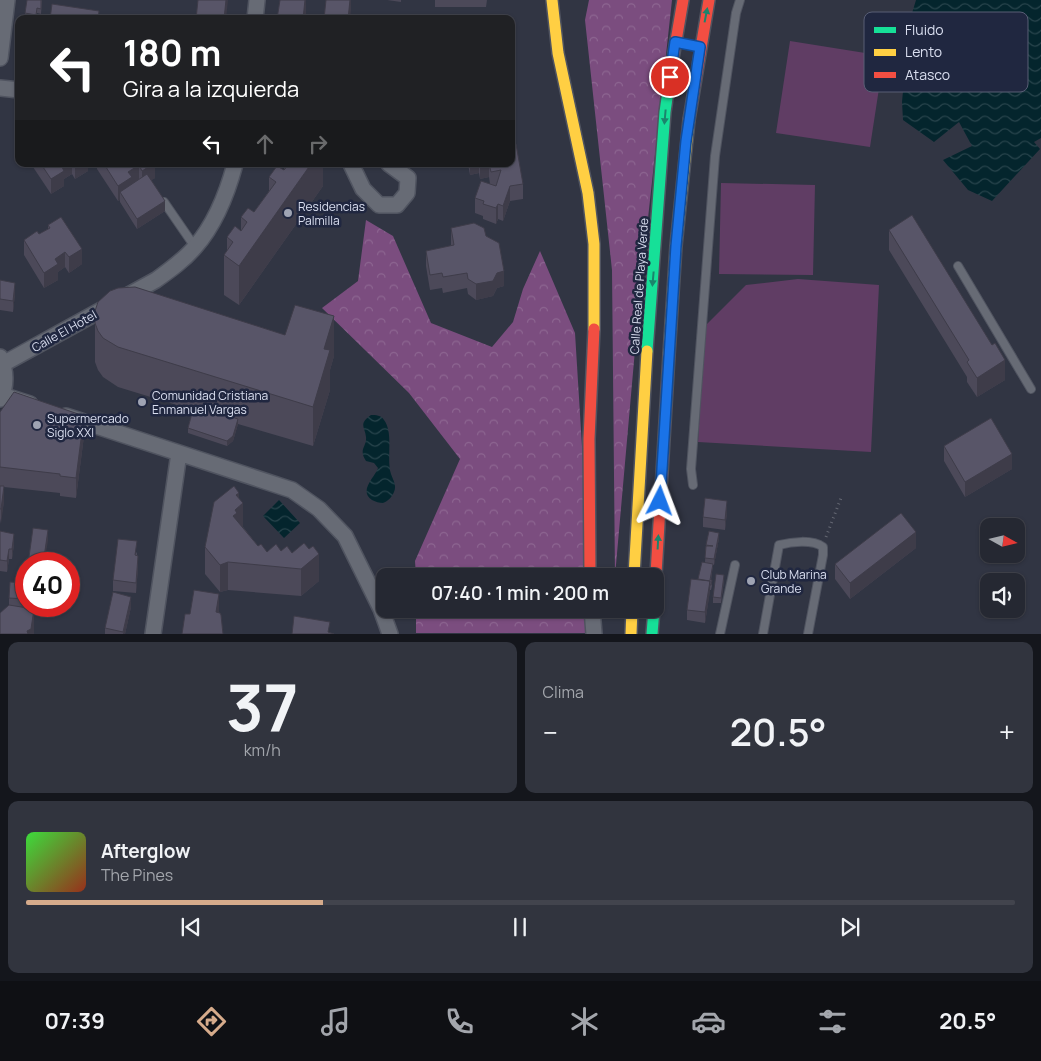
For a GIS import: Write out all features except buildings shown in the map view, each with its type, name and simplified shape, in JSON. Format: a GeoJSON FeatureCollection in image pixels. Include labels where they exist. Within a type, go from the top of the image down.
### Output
{"type":"FeatureCollection","features":[{"type":"Feature","properties":{"kind":"street"},"geometry":{"type":"LineString","coordinates":[[0,58],[7,0]]}},
{"type":"Feature","properties":{"kind":"street"},"geometry":{"type":"LineString","coordinates":[[255,15],[257,0]]}},
{"type":"Feature","properties":{"kind":"street"},"geometry":{"type":"LineString","coordinates":[[552,0],[558,53],[588,193],[594,244],[595,308],[589,440],[590,568]]}},
{"type":"Feature","properties":{"kind":"street","name":"Calle Real de Playa Verde"},"geometry":{"type":"LineString","coordinates":[[656,568],[676,246],[686,141],[688,44],[683,0]]}},
{"type":"Feature","properties":{"kind":"street","name":"Calle Real de Playa Verde"},"geometry":{"type":"LineString","coordinates":[[634,568],[648,342],[665,112],[688,44],[709,0]]}},
{"type":"Feature","properties":{"kind":"street"},"geometry":{"type":"LineString","coordinates":[[0,88],[15,90]]}},
{"type":"Feature","properties":{"kind":"street"},"geometry":{"type":"LineString","coordinates":[[663,139],[686,141]]}},
{"type":"Feature","properties":{"kind":"street","name":"Calle El Hotel"},"geometry":{"type":"LineString","coordinates":[[2,360],[156,280],[179,263],[195,247],[217,216],[234,167]]}},
{"type":"Feature","properties":{"kind":"street"},"geometry":{"type":"LineString","coordinates":[[352,167],[363,189],[379,206],[397,205],[407,193],[408,178],[393,167]]}},
{"type":"Feature","properties":{"kind":"street"},"geometry":{"type":"LineString","coordinates":[[656,244],[676,246]]}},
{"type":"Feature","properties":{"kind":"street"},"geometry":{"type":"LineString","coordinates":[[648,342],[670,346]]}},
{"type":"Feature","properties":{"kind":"street"},"geometry":{"type":"LineString","coordinates":[[2,360],[5,385],[1,397],[44,409],[292,490],[319,509],[344,536],[381,609],[390,634]]}},
{"type":"Feature","properties":{"kind":"street"},"geometry":{"type":"LineString","coordinates":[[642,441],[664,443]]}},
{"type":"Feature","properties":{"kind":"street"},"geometry":{"type":"LineString","coordinates":[[153,634],[179,453]]}},
{"type":"Feature","properties":{"kind":"street"},"geometry":{"type":"LineString","coordinates":[[593,618],[594,634]]}},
{"type":"Feature","properties":{"kind":"street"},"geometry":{"type":"LineString","coordinates":[[631,634],[632,618]]}},
{"type":"Feature","properties":{"kind":"street"},"geometry":{"type":"LineString","coordinates":[[652,634],[653,618]]}},
{"type":"Feature","properties":{"kind":"lane"},"geometry":{"type":"LineString","coordinates":[[693,485],[690,469],[715,156],[736,13],[740,0]]}},
{"type":"Feature","properties":{"kind":"lane"},"geometry":{"type":"LineString","coordinates":[[164,202],[195,247]]}},
{"type":"Feature","properties":{"kind":"lane"},"geometry":{"type":"LineString","coordinates":[[958,266],[1031,389]]}},
{"type":"Feature","properties":{"kind":"lane"},"geometry":{"type":"LineString","coordinates":[[763,634],[779,545],[809,543],[818,544],[823,547],[823,555],[808,634]]}},
{"type":"Feature","properties":{"kind":"lane"},"geometry":{"type":"LineString","coordinates":[[720,634],[735,565]]}},
{"type":"Feature","properties":{"kind":"path"},"geometry":{"type":"LineString","coordinates":[[823,547],[842,498]]}},
{"type":"Feature","properties":{"kind":"green space"},"geometry":{"type":"Polygon","coordinates":[[[589,0],[672,0],[641,282],[616,568],[612,270],[585,20],[589,0]]]}},
{"type":"Feature","properties":{"kind":"green space"},"geometry":{"type":"Polygon","coordinates":[[[366,220],[393,236],[431,323],[492,347],[513,322],[523,289],[540,251],[575,333],[590,568],[415,568],[415,561],[460,459],[409,393],[322,308],[358,281],[366,220]]]}},
{"type":"Feature","properties":{"kind":"green space"},"geometry":{"type":"Polygon","coordinates":[[[416,618],[593,618],[594,633],[416,633],[416,618]]]}},
{"type":"Feature","properties":{"kind":"shaded area"},"geometry":{"type":"Polygon","coordinates":[[[790,41],[864,53],[864,92],[878,92],[870,147],[776,133],[790,41]]]}},
{"type":"Feature","properties":{"kind":"shaded area"},"geometry":{"type":"Polygon","coordinates":[[[721,183],[815,185],[813,275],[719,274],[721,183]]]}},
{"type":"Feature","properties":{"kind":"shaded area"},"geometry":{"type":"Polygon","coordinates":[[[798,279],[879,285],[871,452],[698,442],[705,326],[746,285],[798,279]]]}},
{"type":"Feature","properties":{"kind":"water"},"geometry":{"type":"Polygon","coordinates":[[[916,0],[1041,0],[1041,138],[1034,142],[1040,149],[992,201],[968,190],[943,160],[972,146],[959,122],[934,142],[903,120],[903,92],[1028,92],[1028,12],[912,12],[916,0]]]}},
{"type":"Feature","properties":{"kind":"water"},"geometry":{"type":"Polygon","coordinates":[[[371,415],[383,418],[389,432],[389,461],[395,487],[391,497],[383,503],[372,500],[367,492],[367,488],[378,468],[374,463],[366,461],[363,454],[366,437],[363,423],[371,415]]]}},
{"type":"Feature","properties":{"kind":"water"},"geometry":{"type":"Polygon","coordinates":[[[279,500],[300,523],[284,538],[263,516],[279,500]]]}},
{"type":"Feature","properties":{"kind":"traffic: fast"},"geometry":{"type":"LineString","coordinates":[[647,351],[665,112],[671,70]]}},
{"type":"Feature","properties":{"kind":"traffic: fast"},"geometry":{"type":"LineString","coordinates":[[652,634],[653,618]]}},
{"type":"Feature","properties":{"kind":"traffic: slow"},"geometry":{"type":"LineString","coordinates":[[552,0],[558,53],[588,193],[594,244],[594,329]]}},
{"type":"Feature","properties":{"kind":"traffic: slow"},"geometry":{"type":"LineString","coordinates":[[669,355],[676,246],[689,120]]}},
{"type":"Feature","properties":{"kind":"traffic: slow"},"geometry":{"type":"LineString","coordinates":[[634,568],[647,351]]}},
{"type":"Feature","properties":{"kind":"traffic: slow"},"geometry":{"type":"LineString","coordinates":[[631,634],[632,618]]}},
{"type":"Feature","properties":{"kind":"traffic: jam"},"geometry":{"type":"LineString","coordinates":[[671,70],[683,0]]}},
{"type":"Feature","properties":{"kind":"traffic: jam"},"geometry":{"type":"LineString","coordinates":[[689,120],[709,0]]}},
{"type":"Feature","properties":{"kind":"traffic: jam"},"geometry":{"type":"LineString","coordinates":[[590,568],[589,439],[594,329]]}},
{"type":"Feature","properties":{"kind":"traffic: jam"},"geometry":{"type":"LineString","coordinates":[[656,568],[669,355]]}},
{"type":"Feature","properties":{"kind":"place","name":"Residencias Palmilla"},"geometry":{"type":"Point","coordinates":[288,213]}},
{"type":"Feature","properties":{"kind":"place","name":"Comunidad Cristiana Enmanuel Vargas"},"geometry":{"type":"Point","coordinates":[142,402]}},
{"type":"Feature","properties":{"kind":"place","name":"Supermercado Siglo XXI"},"geometry":{"type":"Point","coordinates":[37,425]}},
{"type":"Feature","properties":{"kind":"place","name":"Club Marina Grande"},"geometry":{"type":"Point","coordinates":[751,581]}},
{"type":"Feature","properties":{"kind":"route"},"geometry":{"type":"LineString","coordinates":[[660,501],[676,246],[686,141],[700,47],[675,42],[670,77]]}}]}
